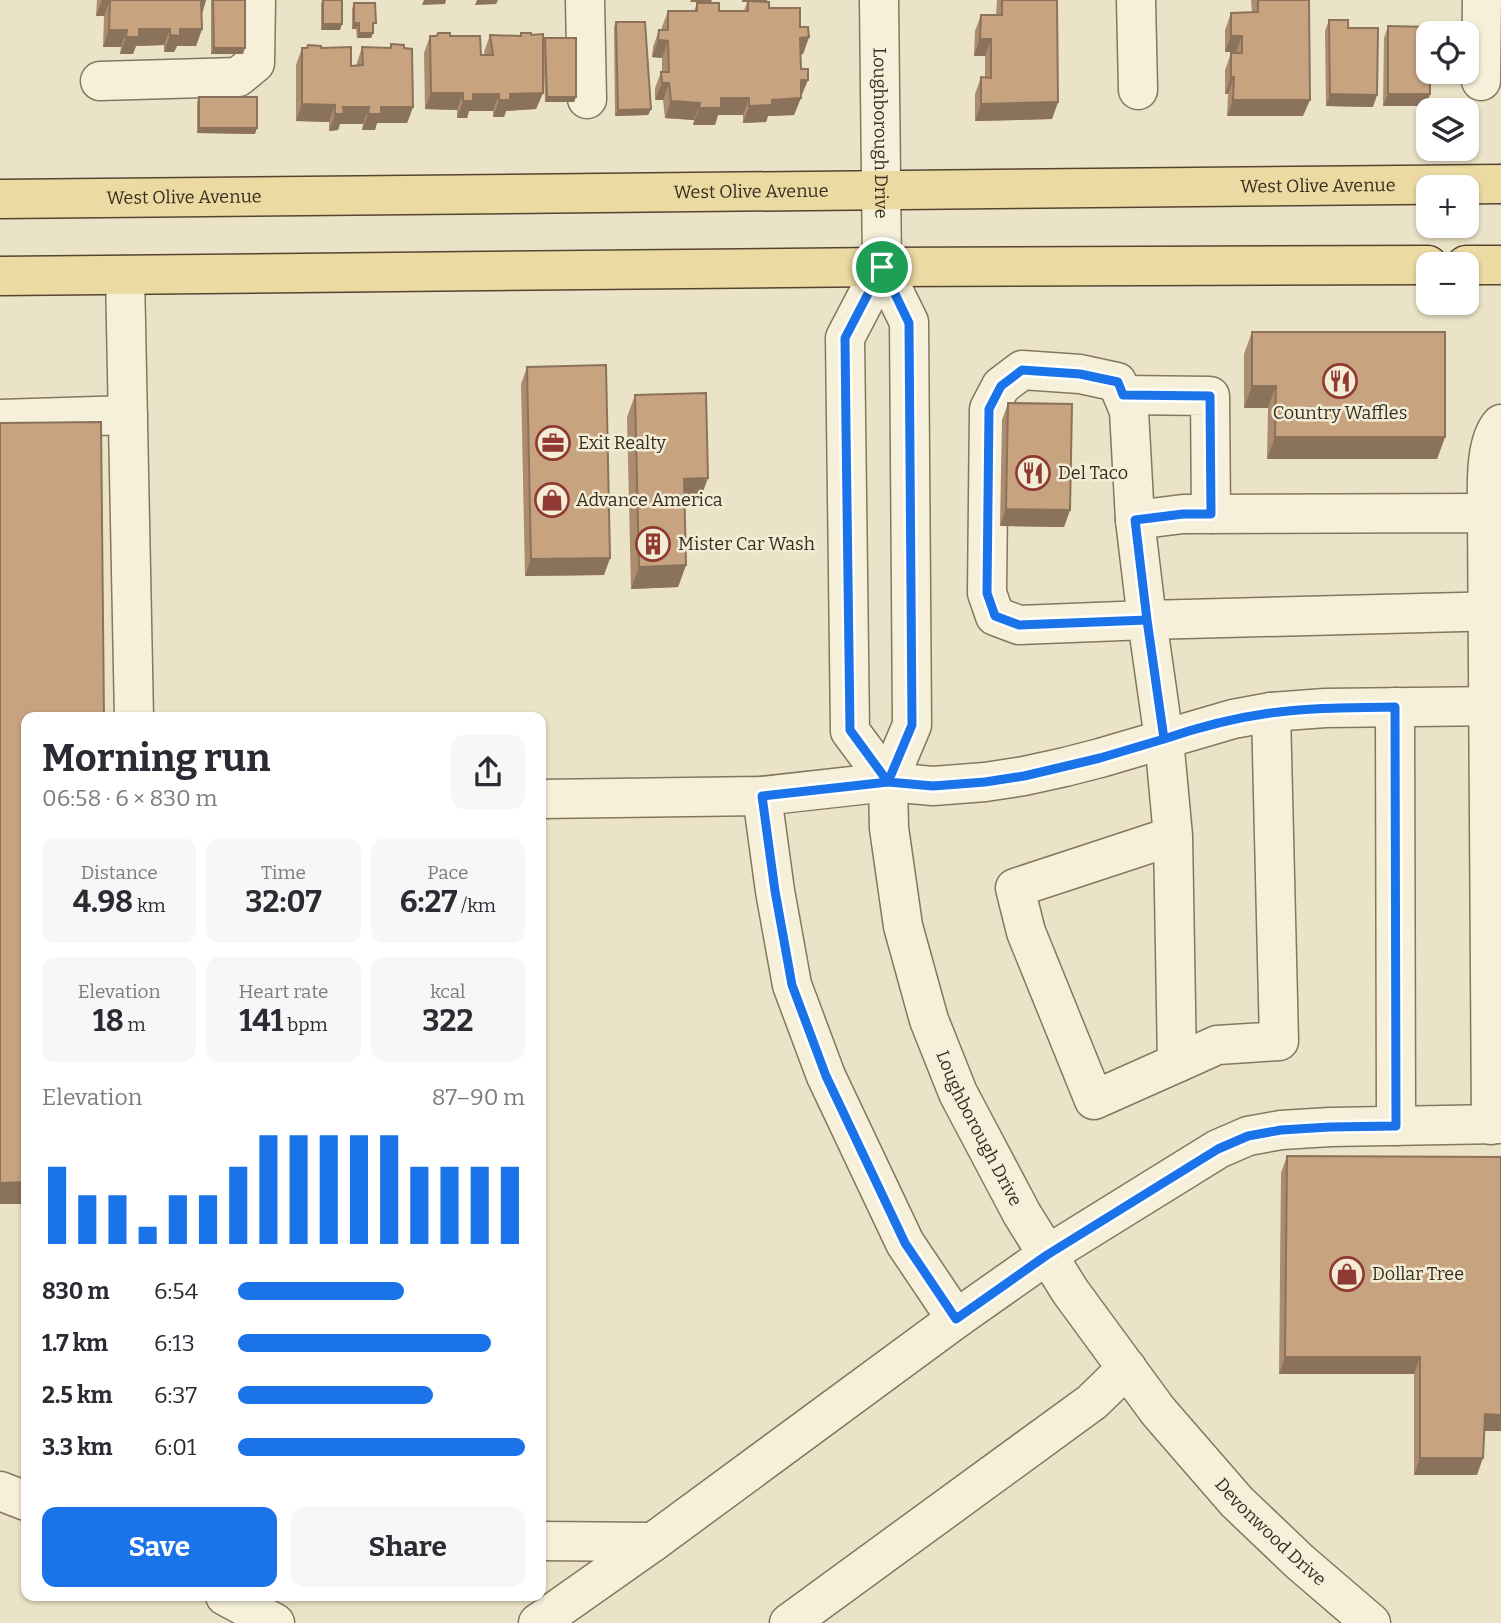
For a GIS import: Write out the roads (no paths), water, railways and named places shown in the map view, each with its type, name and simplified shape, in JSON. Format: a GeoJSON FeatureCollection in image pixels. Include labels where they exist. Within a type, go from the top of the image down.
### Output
{"type":"FeatureCollection","features":[{"type":"Feature","properties":{"kind":"main road","name":"West Olive Avenue"},"geometry":{"type":"LineString","coordinates":[[0,199],[1501,184]]}},
{"type":"Feature","properties":{"kind":"main road"},"geometry":{"type":"LineString","coordinates":[[1479,265],[1501,264]]}},
{"type":"Feature","properties":{"kind":"main road"},"geometry":{"type":"LineString","coordinates":[[0,276],[882,267],[1416,265]]}},
{"type":"Feature","properties":{"kind":"street"},"geometry":{"type":"LineString","coordinates":[[100,81],[238,78],[255,64],[256,0]]}},
{"type":"Feature","properties":{"kind":"street"},"geometry":{"type":"LineString","coordinates":[[585,0],[587,99]]}},
{"type":"Feature","properties":{"kind":"street","name":"Loughborough Drive"},"geometry":{"type":"LineString","coordinates":[[879,0],[882,267],[909,323],[912,725],[888,782],[889,828],[903,926],[929,1020],[958,1093],[1022,1214],[1070,1291],[1176,1432]]}},
{"type":"Feature","properties":{"kind":"street"},"geometry":{"type":"LineString","coordinates":[[1136,0],[1138,90]]}},
{"type":"Feature","properties":{"kind":"street"},"geometry":{"type":"LineString","coordinates":[[1481,81],[1482,0]]}},
{"type":"Feature","properties":{"kind":"street","name":"Loughborough Drive"},"geometry":{"type":"LineString","coordinates":[[882,267],[845,338],[846,486],[850,730],[888,782]]}},
{"type":"Feature","properties":{"kind":"street"},"geometry":{"type":"LineString","coordinates":[[124,275],[134,712]]}},
{"type":"Feature","properties":{"kind":"street"},"geometry":{"type":"LineString","coordinates":[[1177,1063],[1173,836],[1164,739],[1147,620],[1135,520],[1129,411],[1118,382],[1080,374],[1022,370],[1001,386],[989,409],[987,593],[995,616],[1019,625],[1147,620],[1494,611]]}},
{"type":"Feature","properties":{"kind":"street"},"geometry":{"type":"LineString","coordinates":[[1123,395],[1210,396],[1211,514]]}},
{"type":"Feature","properties":{"kind":"street"},"geometry":{"type":"LineString","coordinates":[[0,419],[128,415]]}},
{"type":"Feature","properties":{"kind":"street"},"geometry":{"type":"LineString","coordinates":[[538,1623],[1047,1255],[1218,1149],[1248,1136],[1281,1130],[1496,1124],[1494,513],[1487,467],[1495,430],[1501,424]]}},
{"type":"Feature","properties":{"kind":"street"},"geometry":{"type":"LineString","coordinates":[[1135,520],[1183,514],[1494,513]]}},
{"type":"Feature","properties":{"kind":"street"},"geometry":{"type":"LineString","coordinates":[[1395,707],[1396,1126]]}},
{"type":"Feature","properties":{"kind":"street"},"geometry":{"type":"LineString","coordinates":[[546,799],[762,796],[888,782],[933,786],[985,782],[1100,758],[1233,719],[1271,712],[1325,708],[1494,707]]}},
{"type":"Feature","properties":{"kind":"street"},"geometry":{"type":"LineString","coordinates":[[1173,836],[1015,888],[1026,932],[1094,1100],[1217,1045],[1279,1041],[1271,712]]}},
{"type":"Feature","properties":{"kind":"street"},"geometry":{"type":"LineString","coordinates":[[762,796],[792,985],[826,1076],[905,1243],[956,1319]]}},
{"type":"Feature","properties":{"kind":"street"},"geometry":{"type":"LineString","coordinates":[[789,1623],[1092,1402],[1127,1368]]}},
{"type":"Feature","properties":{"kind":"street","name":"Devonwood Drive"},"geometry":{"type":"LineString","coordinates":[[1176,1432],[1237,1502],[1300,1562],[1371,1623]]}},
{"type":"Feature","properties":{"kind":"street"},"geometry":{"type":"LineString","coordinates":[[0,1491],[21,1499]]}},
{"type":"Feature","properties":{"kind":"street"},"geometry":{"type":"LineString","coordinates":[[546,1541],[653,1542]]}},
{"type":"Feature","properties":{"kind":"street"},"geometry":{"type":"LineString","coordinates":[[234,1601],[275,1623]]}},
{"type":"Feature","properties":{"kind":"place","name":"Country Waffles"},"geometry":{"type":"Point","coordinates":[1340,381]}},
{"type":"Feature","properties":{"kind":"place","name":"Exit Realty"},"geometry":{"type":"Point","coordinates":[553,443]}},
{"type":"Feature","properties":{"kind":"place","name":"Del Taco"},"geometry":{"type":"Point","coordinates":[1033,473]}},
{"type":"Feature","properties":{"kind":"place","name":"Advance America"},"geometry":{"type":"Point","coordinates":[552,500]}},
{"type":"Feature","properties":{"kind":"place","name":"Mister Car Wash"},"geometry":{"type":"Point","coordinates":[653,544]}},
{"type":"Feature","properties":{"kind":"place","name":"Dollar Tree"},"geometry":{"type":"Point","coordinates":[1347,1274]}}]}
